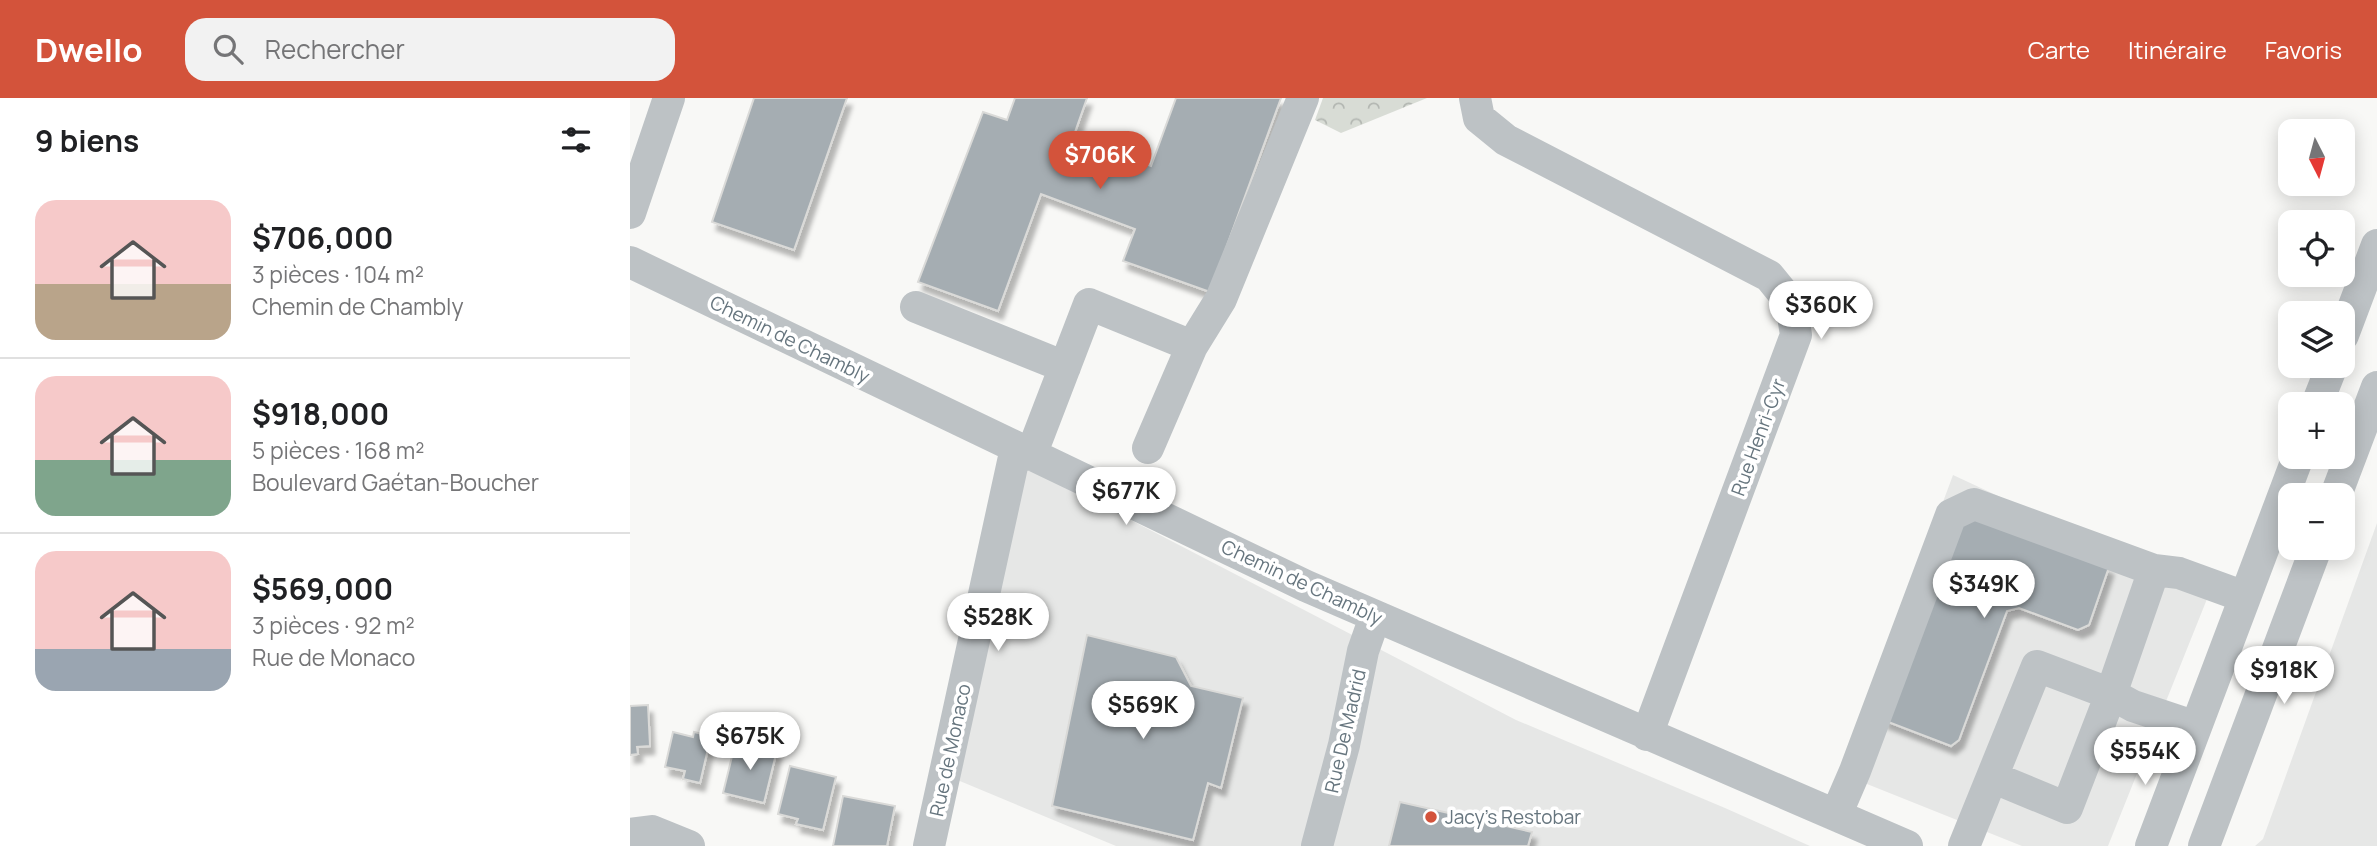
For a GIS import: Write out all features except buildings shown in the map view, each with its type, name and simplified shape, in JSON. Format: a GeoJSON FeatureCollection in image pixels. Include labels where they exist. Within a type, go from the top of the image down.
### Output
{"type":"FeatureCollection","features":[{"type":"Feature","properties":{"kind":"street"},"geometry":{"type":"LineString","coordinates":[[630,213],[669,98]]}},
{"type":"Feature","properties":{"kind":"street"},"geometry":{"type":"LineString","coordinates":[[1148,447],[1192,346],[1221,299],[1303,98]]}},
{"type":"Feature","properties":{"kind":"street","name":"Rue Henri-Cyr"},"geometry":{"type":"LineString","coordinates":[[1475,98],[1479,118],[1506,140],[1769,276],[1791,303],[1796,335],[1647,735]]}},
{"type":"Feature","properties":{"kind":"street"},"geometry":{"type":"LineString","coordinates":[[2355,304],[2377,246]]}},
{"type":"Feature","properties":{"kind":"street","name":"Chemin de Chambly"},"geometry":{"type":"LineString","coordinates":[[630,262],[1375,617],[1647,735],[1841,828],[1908,846]]}},
{"type":"Feature","properties":{"kind":"street","name":"Rue de Monaco"},"geometry":{"type":"LineString","coordinates":[[929,846],[1024,452],[1065,367],[1089,304],[1192,346]]}},
{"type":"Feature","properties":{"kind":"street"},"geometry":{"type":"LineString","coordinates":[[916,307],[1065,367]]}},
{"type":"Feature","properties":{"kind":"street"},"geometry":{"type":"LineString","coordinates":[[2341,483],[2377,387]]}},
{"type":"Feature","properties":{"kind":"street"},"geometry":{"type":"LineString","coordinates":[[2151,846],[2293,469]]}},
{"type":"Feature","properties":{"kind":"street"},"geometry":{"type":"LineString","coordinates":[[1841,828],[1860,758],[1951,515],[1974,503],[2154,569],[2179,573],[2245,597]]}},
{"type":"Feature","properties":{"kind":"street"},"geometry":{"type":"LineString","coordinates":[[2204,846],[2311,560]]}},
{"type":"Feature","properties":{"kind":"street"},"geometry":{"type":"LineString","coordinates":[[1993,778],[2067,808],[2111,694],[2154,569]]}},
{"type":"Feature","properties":{"kind":"street","name":"Rue De Madrid"},"geometry":{"type":"LineString","coordinates":[[1317,846],[1344,745],[1363,650],[1375,617]]}},
{"type":"Feature","properties":{"kind":"street"},"geometry":{"type":"LineString","coordinates":[[1964,846],[2036,666],[2111,694],[2133,706],[2196,727]]}},
{"type":"Feature","properties":{"kind":"street"},"geometry":{"type":"LineString","coordinates":[[630,834],[652,831],[689,846]]}},
{"type":"Feature","properties":{"kind":"shaded area"},"geometry":{"type":"Polygon","coordinates":[[[1023,464],[1516,720],[1810,846],[1116,846],[955,779],[1023,464]]]}},
{"type":"Feature","properties":{"kind":"shaded area"},"geometry":{"type":"Polygon","coordinates":[[[1953,475],[2209,594],[2108,846],[2022,846],[1842,774],[1953,475]]]}},
{"type":"Feature","properties":{"kind":"shaded area"},"geometry":{"type":"Polygon","coordinates":[[[2377,523],[2377,846],[2255,846],[2263,839],[2377,523]]]}},
{"type":"Feature","properties":{"kind":"green space"},"geometry":{"type":"Polygon","coordinates":[[[1323,98],[1427,98],[1341,133],[1315,120],[1323,98]]]}},
{"type":"Feature","properties":{"kind":"place","name":"Jacy's Restobar"},"geometry":{"type":"Point","coordinates":[1431,817]}}]}
